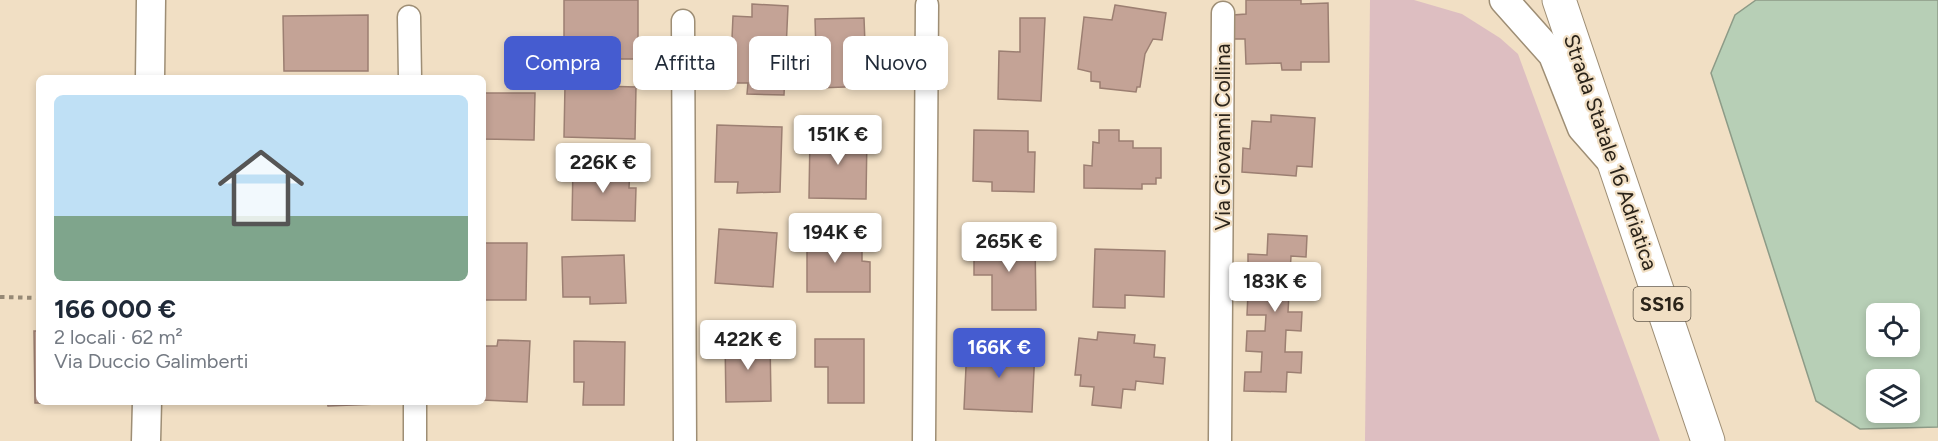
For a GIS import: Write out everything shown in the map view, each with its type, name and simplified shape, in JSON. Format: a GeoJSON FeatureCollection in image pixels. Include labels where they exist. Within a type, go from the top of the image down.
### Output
{"type":"FeatureCollection","features":[{"type":"Feature","properties":{"kind":"main road","name":"Strada Statale 16 Adriatica"},"geometry":{"type":"LineString","coordinates":[[1559,0],[1708,441]]}},
{"type":"Feature","properties":{"kind":"street"},"geometry":{"type":"LineString","coordinates":[[150,75],[151,0]]}},
{"type":"Feature","properties":{"kind":"street"},"geometry":{"type":"LineString","coordinates":[[1504,0],[1553,55],[1582,128],[1616,167]]}},
{"type":"Feature","properties":{"kind":"street"},"geometry":{"type":"LineString","coordinates":[[924,441],[927,5]]}},
{"type":"Feature","properties":{"kind":"street","name":"Via Giovanni Collina"},"geometry":{"type":"LineString","coordinates":[[1220,441],[1223,13]]}},
{"type":"Feature","properties":{"kind":"street"},"geometry":{"type":"LineString","coordinates":[[409,17],[410,75]]}},
{"type":"Feature","properties":{"kind":"street"},"geometry":{"type":"LineString","coordinates":[[683,21],[685,441]]}},
{"type":"Feature","properties":{"kind":"street"},"geometry":{"type":"LineString","coordinates":[[146,441],[147,405]]}},
{"type":"Feature","properties":{"kind":"street"},"geometry":{"type":"LineString","coordinates":[[415,405],[416,441]]}},
{"type":"Feature","properties":{"kind":"path"},"geometry":{"type":"LineString","coordinates":[[0,297],[36,298]]}},
{"type":"Feature","properties":{"kind":"shaded area"},"geometry":{"type":"Polygon","coordinates":[[[1370,0],[1414,0],[1462,14],[1500,38],[1518,54],[1660,441],[1365,441],[1370,0]]]}},
{"type":"Feature","properties":{"kind":"shaded area"},"geometry":{"type":"Polygon","coordinates":[[[1756,0],[1938,0],[1938,427],[1860,429],[1816,401],[1711,73],[1735,15],[1756,0]]]}},
{"type":"Feature","properties":{"kind":"building"},"geometry":{"type":"Polygon","coordinates":[[[564,0],[638,0],[638,36],[633,36],[633,59],[621,59],[621,36],[564,36],[564,0]]]}},
{"type":"Feature","properties":{"kind":"building"},"geometry":{"type":"Polygon","coordinates":[[[1246,0],[1301,0],[1301,4],[1328,3],[1329,62],[1301,62],[1301,70],[1282,70],[1281,63],[1246,64],[1245,39],[1233,39],[1233,15],[1246,14],[1246,0]]]}},
{"type":"Feature","properties":{"kind":"building"},"geometry":{"type":"Polygon","coordinates":[[[752,4],[788,6],[787,36],[749,36],[749,90],[784,90],[784,95],[747,94],[748,83],[737,83],[737,36],[732,36],[733,16],[752,17],[752,4]]]}},
{"type":"Feature","properties":{"kind":"building"},"geometry":{"type":"Polygon","coordinates":[[[1115,5],[1166,13],[1162,40],[1153,39],[1145,54],[1140,87],[1137,87],[1136,92],[1100,88],[1100,82],[1091,81],[1091,72],[1078,69],[1084,17],[1112,20],[1115,5]]]}},
{"type":"Feature","properties":{"kind":"building"},"geometry":{"type":"Polygon","coordinates":[[[368,15],[368,71],[284,71],[283,16],[368,15]]]}},
{"type":"Feature","properties":{"kind":"building"},"geometry":{"type":"Polygon","coordinates":[[[864,18],[865,36],[843,36],[843,87],[831,88],[831,36],[815,36],[815,19],[864,18]]]}},
{"type":"Feature","properties":{"kind":"building"},"geometry":{"type":"Polygon","coordinates":[[[1020,18],[1045,18],[1041,101],[998,99],[999,51],[1020,52],[1020,18]]]}},
{"type":"Feature","properties":{"kind":"building"},"geometry":{"type":"Polygon","coordinates":[[[621,87],[633,87],[633,90],[636,90],[635,139],[564,137],[565,90],[621,90],[621,87]]]}},
{"type":"Feature","properties":{"kind":"building"},"geometry":{"type":"Polygon","coordinates":[[[486,93],[535,93],[534,140],[486,139],[486,93]]]}},
{"type":"Feature","properties":{"kind":"building"},"geometry":{"type":"Polygon","coordinates":[[[1271,115],[1315,118],[1312,167],[1297,166],[1296,176],[1242,172],[1243,148],[1250,149],[1252,121],[1271,122],[1271,115]]]}},
{"type":"Feature","properties":{"kind":"building"},"geometry":{"type":"Polygon","coordinates":[[[717,125],[782,127],[780,192],[737,193],[738,182],[715,182],[717,125]]]}},
{"type":"Feature","properties":{"kind":"building"},"geometry":{"type":"Polygon","coordinates":[[[974,130],[1028,131],[1028,152],[1035,152],[1034,192],[992,191],[992,182],[973,181],[974,130]]]}},
{"type":"Feature","properties":{"kind":"building"},"geometry":{"type":"Polygon","coordinates":[[[1099,130],[1119,130],[1119,141],[1133,141],[1133,148],[1161,148],[1161,178],[1156,178],[1156,184],[1142,184],[1142,189],[1084,188],[1084,165],[1092,166],[1093,142],[1099,143],[1099,130]]]}},
{"type":"Feature","properties":{"kind":"building"},"geometry":{"type":"Polygon","coordinates":[[[810,134],[867,135],[866,199],[809,198],[810,134]]]}},
{"type":"Feature","properties":{"kind":"building"},"geometry":{"type":"Polygon","coordinates":[[[573,165],[630,167],[629,188],[636,188],[635,221],[572,220],[573,165]]]}},
{"type":"Feature","properties":{"kind":"building"},"geometry":{"type":"Polygon","coordinates":[[[719,229],[777,233],[773,287],[715,283],[719,229]]]}},
{"type":"Feature","properties":{"kind":"building"},"geometry":{"type":"Polygon","coordinates":[[[807,231],[851,231],[851,250],[862,250],[862,261],[870,262],[870,292],[807,292],[807,231]]]}},
{"type":"Feature","properties":{"kind":"building"},"geometry":{"type":"Polygon","coordinates":[[[1268,234],[1307,236],[1306,257],[1291,256],[1290,274],[1304,274],[1303,293],[1289,293],[1288,312],[1302,312],[1301,331],[1286,330],[1285,352],[1302,352],[1301,373],[1287,372],[1286,392],[1244,391],[1245,372],[1261,372],[1262,352],[1246,351],[1247,331],[1265,331],[1266,315],[1247,315],[1248,293],[1264,294],[1264,276],[1248,275],[1248,254],[1267,255],[1268,234]]]}},
{"type":"Feature","properties":{"kind":"building"},"geometry":{"type":"Polygon","coordinates":[[[974,241],[1035,241],[1036,310],[992,310],[992,275],[974,275],[974,241]]]}},
{"type":"Feature","properties":{"kind":"building"},"geometry":{"type":"Polygon","coordinates":[[[486,243],[527,243],[526,300],[486,300],[486,243]]]}},
{"type":"Feature","properties":{"kind":"building"},"geometry":{"type":"Polygon","coordinates":[[[1095,249],[1165,251],[1164,297],[1125,295],[1125,308],[1093,307],[1095,249]]]}},
{"type":"Feature","properties":{"kind":"building"},"geometry":{"type":"Polygon","coordinates":[[[624,255],[626,303],[590,304],[590,297],[563,297],[562,257],[624,255]]]}},
{"type":"Feature","properties":{"kind":"building"},"geometry":{"type":"Polygon","coordinates":[[[34,331],[36,331],[36,403],[34,331]]]}},
{"type":"Feature","properties":{"kind":"building"},"geometry":{"type":"Polygon","coordinates":[[[1098,332],[1135,335],[1134,343],[1155,345],[1154,357],[1165,358],[1163,384],[1136,381],[1135,390],[1123,389],[1121,408],[1092,405],[1094,387],[1080,386],[1081,375],[1075,375],[1079,338],[1097,340],[1098,332]]]}},
{"type":"Feature","properties":{"kind":"building"},"geometry":{"type":"Polygon","coordinates":[[[815,339],[864,339],[864,403],[828,403],[828,367],[815,367],[815,339]]]}},
{"type":"Feature","properties":{"kind":"building"},"geometry":{"type":"Polygon","coordinates":[[[498,340],[530,341],[527,402],[486,400],[486,346],[497,346],[498,340]]]}},
{"type":"Feature","properties":{"kind":"building"},"geometry":{"type":"Polygon","coordinates":[[[770,340],[771,401],[726,402],[725,341],[770,340]]]}},
{"type":"Feature","properties":{"kind":"building"},"geometry":{"type":"Polygon","coordinates":[[[574,341],[625,342],[624,405],[583,405],[584,382],[574,382],[574,341]]]}},
{"type":"Feature","properties":{"kind":"building"},"geometry":{"type":"Polygon","coordinates":[[[967,346],[1035,349],[1032,412],[964,409],[967,346]]]}}]}
